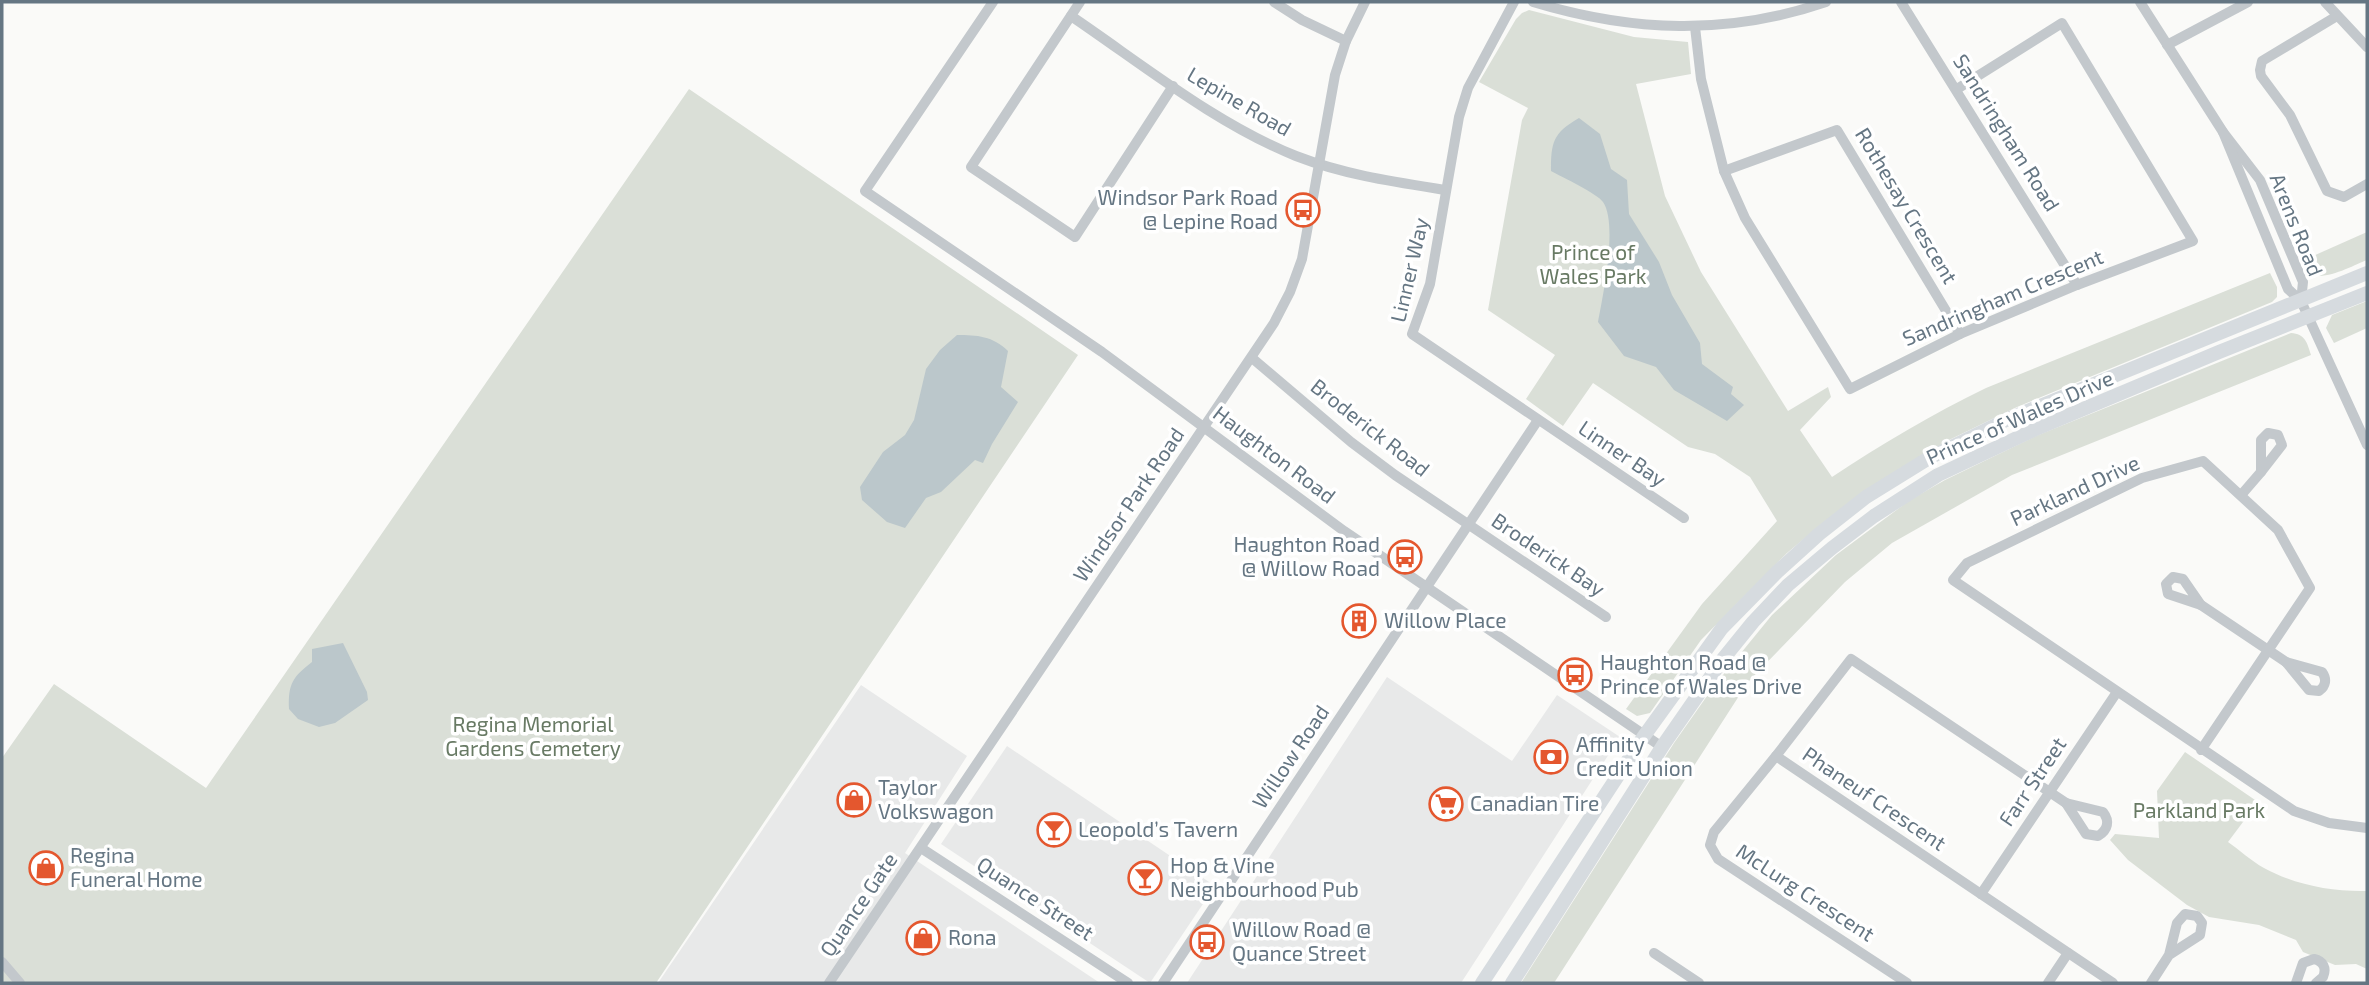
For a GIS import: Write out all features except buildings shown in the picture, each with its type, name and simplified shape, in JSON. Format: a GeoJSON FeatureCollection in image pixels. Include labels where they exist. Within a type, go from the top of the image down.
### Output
{"type":"FeatureCollection","features":[{"type":"Feature","properties":{"kind":"main road","name":"Prince of Wales Drive"},"geometry":{"type":"LineString","coordinates":[[1482,983],[1644,736],[1723,628],[1777,572],[1819,534],[1866,497],[1929,458],[2008,419],[2367,273]]}},
{"type":"Feature","properties":{"kind":"main road","name":"Prince of Wales Drive"},"geometry":{"type":"LineString","coordinates":[[1512,983],[1662,747],[1723,659],[1788,585],[1874,516],[1938,475],[2038,428],[2367,293]]}},
{"type":"Feature","properties":{"kind":"street","name":"Haughton Road"},"geometry":{"type":"LineString","coordinates":[[993,2],[864,191],[1102,352],[1344,531],[1662,747]]}},
{"type":"Feature","properties":{"kind":"street"},"geometry":{"type":"LineString","coordinates":[[1080,2],[971,167],[1075,237],[1173,86]]}},
{"type":"Feature","properties":{"kind":"street"},"geometry":{"type":"LineString","coordinates":[[1274,2],[1302,20],[1346,41]]}},
{"type":"Feature","properties":{"kind":"street","name":"Windsor Park Road"},"geometry":{"type":"LineString","coordinates":[[921,848],[1274,323],[1296,275],[1307,236],[1331,91],[1346,41],[1365,2]]}},
{"type":"Feature","properties":{"kind":"street","name":"Linner Way"},"geometry":{"type":"LineString","coordinates":[[1514,2],[1468,88],[1459,117],[1430,284],[1412,334],[1538,421]]}},
{"type":"Feature","properties":{"kind":"street"},"geometry":{"type":"LineString","coordinates":[[1533,2],[1590,18],[1627,24],[1695,27],[1759,19],[1826,2]]}},
{"type":"Feature","properties":{"kind":"street","name":"Sandringham Road"},"geometry":{"type":"LineString","coordinates":[[1901,2],[2077,285]]}},
{"type":"Feature","properties":{"kind":"street","name":"Arens Road"},"geometry":{"type":"LineString","coordinates":[[2140,2],[2223,132],[2260,180],[2303,282],[2301,301]]}},
{"type":"Feature","properties":{"kind":"street"},"geometry":{"type":"LineString","coordinates":[[2167,45],[2248,2]]}},
{"type":"Feature","properties":{"kind":"street"},"geometry":{"type":"LineString","coordinates":[[2325,2],[2367,47]]}},
{"type":"Feature","properties":{"kind":"street","name":"Lepine Road"},"geometry":{"type":"LineString","coordinates":[[1071,16],[1173,86],[1256,138],[1319,164],[1374,179],[1446,191]]}},
{"type":"Feature","properties":{"kind":"street"},"geometry":{"type":"LineString","coordinates":[[2337,16],[2262,61],[2261,76],[2294,123],[2327,191],[2344,197],[2367,184]]}},
{"type":"Feature","properties":{"kind":"street","name":"Sandringham Crescent"},"geometry":{"type":"LineString","coordinates":[[1695,27],[1702,79],[1724,171],[1745,218],[1850,389],[1960,334],[2077,285],[2193,241],[2062,23],[1957,89]]}},
{"type":"Feature","properties":{"kind":"street","name":"Rothesay Crescent"},"geometry":{"type":"LineString","coordinates":[[1724,171],[1837,130],[1960,334]]}},
{"type":"Feature","properties":{"kind":"street","name":"Arens Road"},"geometry":{"type":"LineString","coordinates":[[2223,132],[2288,289],[2301,301],[2367,445]]}},
{"type":"Feature","properties":{"kind":"street","name":"Broderick Road"},"geometry":{"type":"LineString","coordinates":[[1252,358],[1374,459],[1468,524]]}},
{"type":"Feature","properties":{"kind":"street"},"geometry":{"type":"LineString","coordinates":[[1426,587],[1538,421]]}},
{"type":"Feature","properties":{"kind":"street","name":"Linner Bay"},"geometry":{"type":"LineString","coordinates":[[1538,421],[1684,519]]}},
{"type":"Feature","properties":{"kind":"street","name":"Parkland Drive"},"geometry":{"type":"LineString","coordinates":[[2201,750],[2310,588],[2278,530],[2203,460],[2142,478],[1967,563],[1953,580],[2201,750],[2294,811],[2329,823],[2367,828]]}},
{"type":"Feature","properties":{"kind":"street"},"geometry":{"type":"LineString","coordinates":[[2242,494],[2260,472]]}},
{"type":"Feature","properties":{"kind":"street","name":"Broderick Bay"},"geometry":{"type":"LineString","coordinates":[[1468,524],[1606,617]]}},
{"type":"Feature","properties":{"kind":"street","name":"Willow Road"},"geometry":{"type":"LineString","coordinates":[[1163,983],[1426,587]]}},
{"type":"Feature","properties":{"kind":"street"},"geometry":{"type":"LineString","coordinates":[[2201,605],[2286,662]]}},
{"type":"Feature","properties":{"kind":"street","name":"Phaneuf Crescent"},"geometry":{"type":"LineString","coordinates":[[2050,793],[1851,659],[1776,756],[2113,983]]}},
{"type":"Feature","properties":{"kind":"street","name":"Farr Street"},"geometry":{"type":"LineString","coordinates":[[1981,894],[2117,692]]}},
{"type":"Feature","properties":{"kind":"street","name":"McLurg Crescent"},"geometry":{"type":"LineString","coordinates":[[1776,756],[1714,832],[1710,845],[1718,859],[1907,983]]}},
{"type":"Feature","properties":{"kind":"street"},"geometry":{"type":"LineString","coordinates":[[2050,793],[2066,803]]}},
{"type":"Feature","properties":{"kind":"street","name":"Quance Gate"},"geometry":{"type":"LineString","coordinates":[[829,983],[921,848]]}},
{"type":"Feature","properties":{"kind":"street","name":"Quance Street"},"geometry":{"type":"LineString","coordinates":[[921,848],[1128,983]]}},
{"type":"Feature","properties":{"kind":"street"},"geometry":{"type":"LineString","coordinates":[[1654,953],[1699,983]]}},
{"type":"Feature","properties":{"kind":"street"},"geometry":{"type":"LineString","coordinates":[[2048,983],[2068,953]]}},
{"type":"Feature","properties":{"kind":"street"},"geometry":{"type":"LineString","coordinates":[[2151,983],[2169,955]]}},
{"type":"Feature","properties":{"kind":"street"},"geometry":{"type":"LineString","coordinates":[[2296,983],[2303,963],[2314,959],[2321,962],[2325,969],[2323,977],[2316,983]]}},
{"type":"Feature","properties":{"kind":"street"},"geometry":{"type":"LineString","coordinates":[[2,962],[20,983]]}},
{"type":"Feature","properties":{"kind":"shaded area"},"geometry":{"type":"Polygon","coordinates":[[[1579,118],[1600,134],[1611,169],[1627,180],[1629,214],[1659,262],[1672,295],[1700,343],[1702,364],[1733,387],[1731,394],[1744,405],[1727,421],[1674,390],[1656,367],[1624,356],[1598,322],[1608,260],[1607,212],[1600,199],[1551,171],[1555,139],[1579,118]]]}},
{"type":"Feature","properties":{"kind":"shaded area"},"geometry":{"type":"Polygon","coordinates":[[[957,335],[984,337],[997,342],[1008,351],[1001,387],[1018,402],[983,463],[975,460],[941,492],[926,498],[905,528],[887,522],[862,500],[860,487],[883,452],[905,435],[914,420],[926,369],[940,350],[957,335]]]}},
{"type":"Feature","properties":{"kind":"shaded area"},"geometry":{"type":"Polygon","coordinates":[[[343,643],[367,692],[368,700],[335,723],[319,727],[298,719],[289,709],[293,681],[312,662],[312,649],[343,643]]]}},
{"type":"Feature","properties":{"kind":"shaded area"},"geometry":{"type":"Polygon","coordinates":[[[1387,677],[1512,761],[1557,695],[1620,737],[1461,983],[1187,983],[1387,677]]]}},
{"type":"Feature","properties":{"kind":"shaded area"},"geometry":{"type":"Polygon","coordinates":[[[861,685],[967,756],[905,853],[1100,983],[658,983],[861,685]]]}},
{"type":"Feature","properties":{"kind":"shaded area"},"geometry":{"type":"Polygon","coordinates":[[[1007,746],[1215,886],[1150,983],[941,844],[1007,746]]]}},
{"type":"Feature","properties":{"kind":"green space","name":"Prince of Wales Park"},"geometry":{"type":"Polygon","coordinates":[[[1529,10],[1634,37],[1688,42],[1691,74],[1636,84],[1665,196],[1701,272],[1788,411],[1828,387],[1831,397],[1800,430],[1832,477],[1946,408],[1986,388],[2270,273],[2277,287],[2277,297],[2272,302],[2017,407],[1913,461],[1824,522],[1787,553],[1701,640],[1650,713],[1637,716],[1626,709],[1702,604],[1777,521],[1750,477],[1715,454],[1688,447],[1593,383],[1563,426],[1526,399],[1555,355],[1488,310],[1522,120],[1528,108],[1479,82],[1516,19],[1529,10]]]}},
{"type":"Feature","properties":{"kind":"green space","name":"Regina Memorial Gardens Cemetery"},"geometry":{"type":"Polygon","coordinates":[[[689,89],[1078,355],[656,983],[2,983],[2,758],[54,684],[206,788],[689,89]]]}},
{"type":"Feature","properties":{"kind":"green space"},"geometry":{"type":"Polygon","coordinates":[[[2367,232],[2367,260],[2328,275],[2313,275],[2308,271],[2304,260],[2367,232]]]}},
{"type":"Feature","properties":{"kind":"green space"},"geometry":{"type":"Polygon","coordinates":[[[2367,301],[2367,328],[2334,343],[2326,328],[2332,315],[2367,301]]]}},
{"type":"Feature","properties":{"kind":"green space"},"geometry":{"type":"Polygon","coordinates":[[[2291,333],[2305,340],[2311,355],[2012,475],[1892,543],[1845,582],[1748,682],[1554,983],[1521,983],[1674,743],[1714,686],[1772,615],[1836,555],[1910,500],[1945,480],[2036,436],[2291,333]]]}},
{"type":"Feature","properties":{"kind":"green space","name":"Parkland Park"},"geometry":{"type":"Polygon","coordinates":[[[2185,752],[2258,802],[2228,842],[2259,865],[2288,879],[2328,889],[2367,891],[2367,969],[2356,964],[2335,965],[2303,952],[2296,940],[2259,925],[2209,917],[2187,905],[2128,860],[2110,840],[2115,834],[2159,838],[2157,791],[2185,752]]]}},
{"type":"Feature","properties":{"kind":"place","name":"Windsor Park Road @ Lepine Road"},"geometry":{"type":"Point","coordinates":[1303,210]}},
{"type":"Feature","properties":{"kind":"place","name":"Haughton Road @ Willow Road"},"geometry":{"type":"Point","coordinates":[1405,557]}},
{"type":"Feature","properties":{"kind":"place","name":"Willow Place"},"geometry":{"type":"Point","coordinates":[1359,621]}},
{"type":"Feature","properties":{"kind":"place","name":"Haughton Road @ Prince of Wales Drive"},"geometry":{"type":"Point","coordinates":[1575,675]}},
{"type":"Feature","properties":{"kind":"place","name":"Affinity Credit Union"},"geometry":{"type":"Point","coordinates":[1551,757]}},
{"type":"Feature","properties":{"kind":"place","name":"Taylor Volkswagon"},"geometry":{"type":"Point","coordinates":[854,800]}},
{"type":"Feature","properties":{"kind":"place","name":"Canadian Tire"},"geometry":{"type":"Point","coordinates":[1446,804]}},
{"type":"Feature","properties":{"kind":"place","name":"Leopold’s Tavern"},"geometry":{"type":"Point","coordinates":[1054,830]}},
{"type":"Feature","properties":{"kind":"place","name":"Regina Funeral Home"},"geometry":{"type":"Point","coordinates":[46,868]}},
{"type":"Feature","properties":{"kind":"place","name":"Hop & Vine Neighbourhood Pub"},"geometry":{"type":"Point","coordinates":[1145,878]}},
{"type":"Feature","properties":{"kind":"place","name":"Rona"},"geometry":{"type":"Point","coordinates":[923,938]}},
{"type":"Feature","properties":{"kind":"place","name":"Willow Road @ Quance Street"},"geometry":{"type":"Point","coordinates":[1207,942]}}]}
